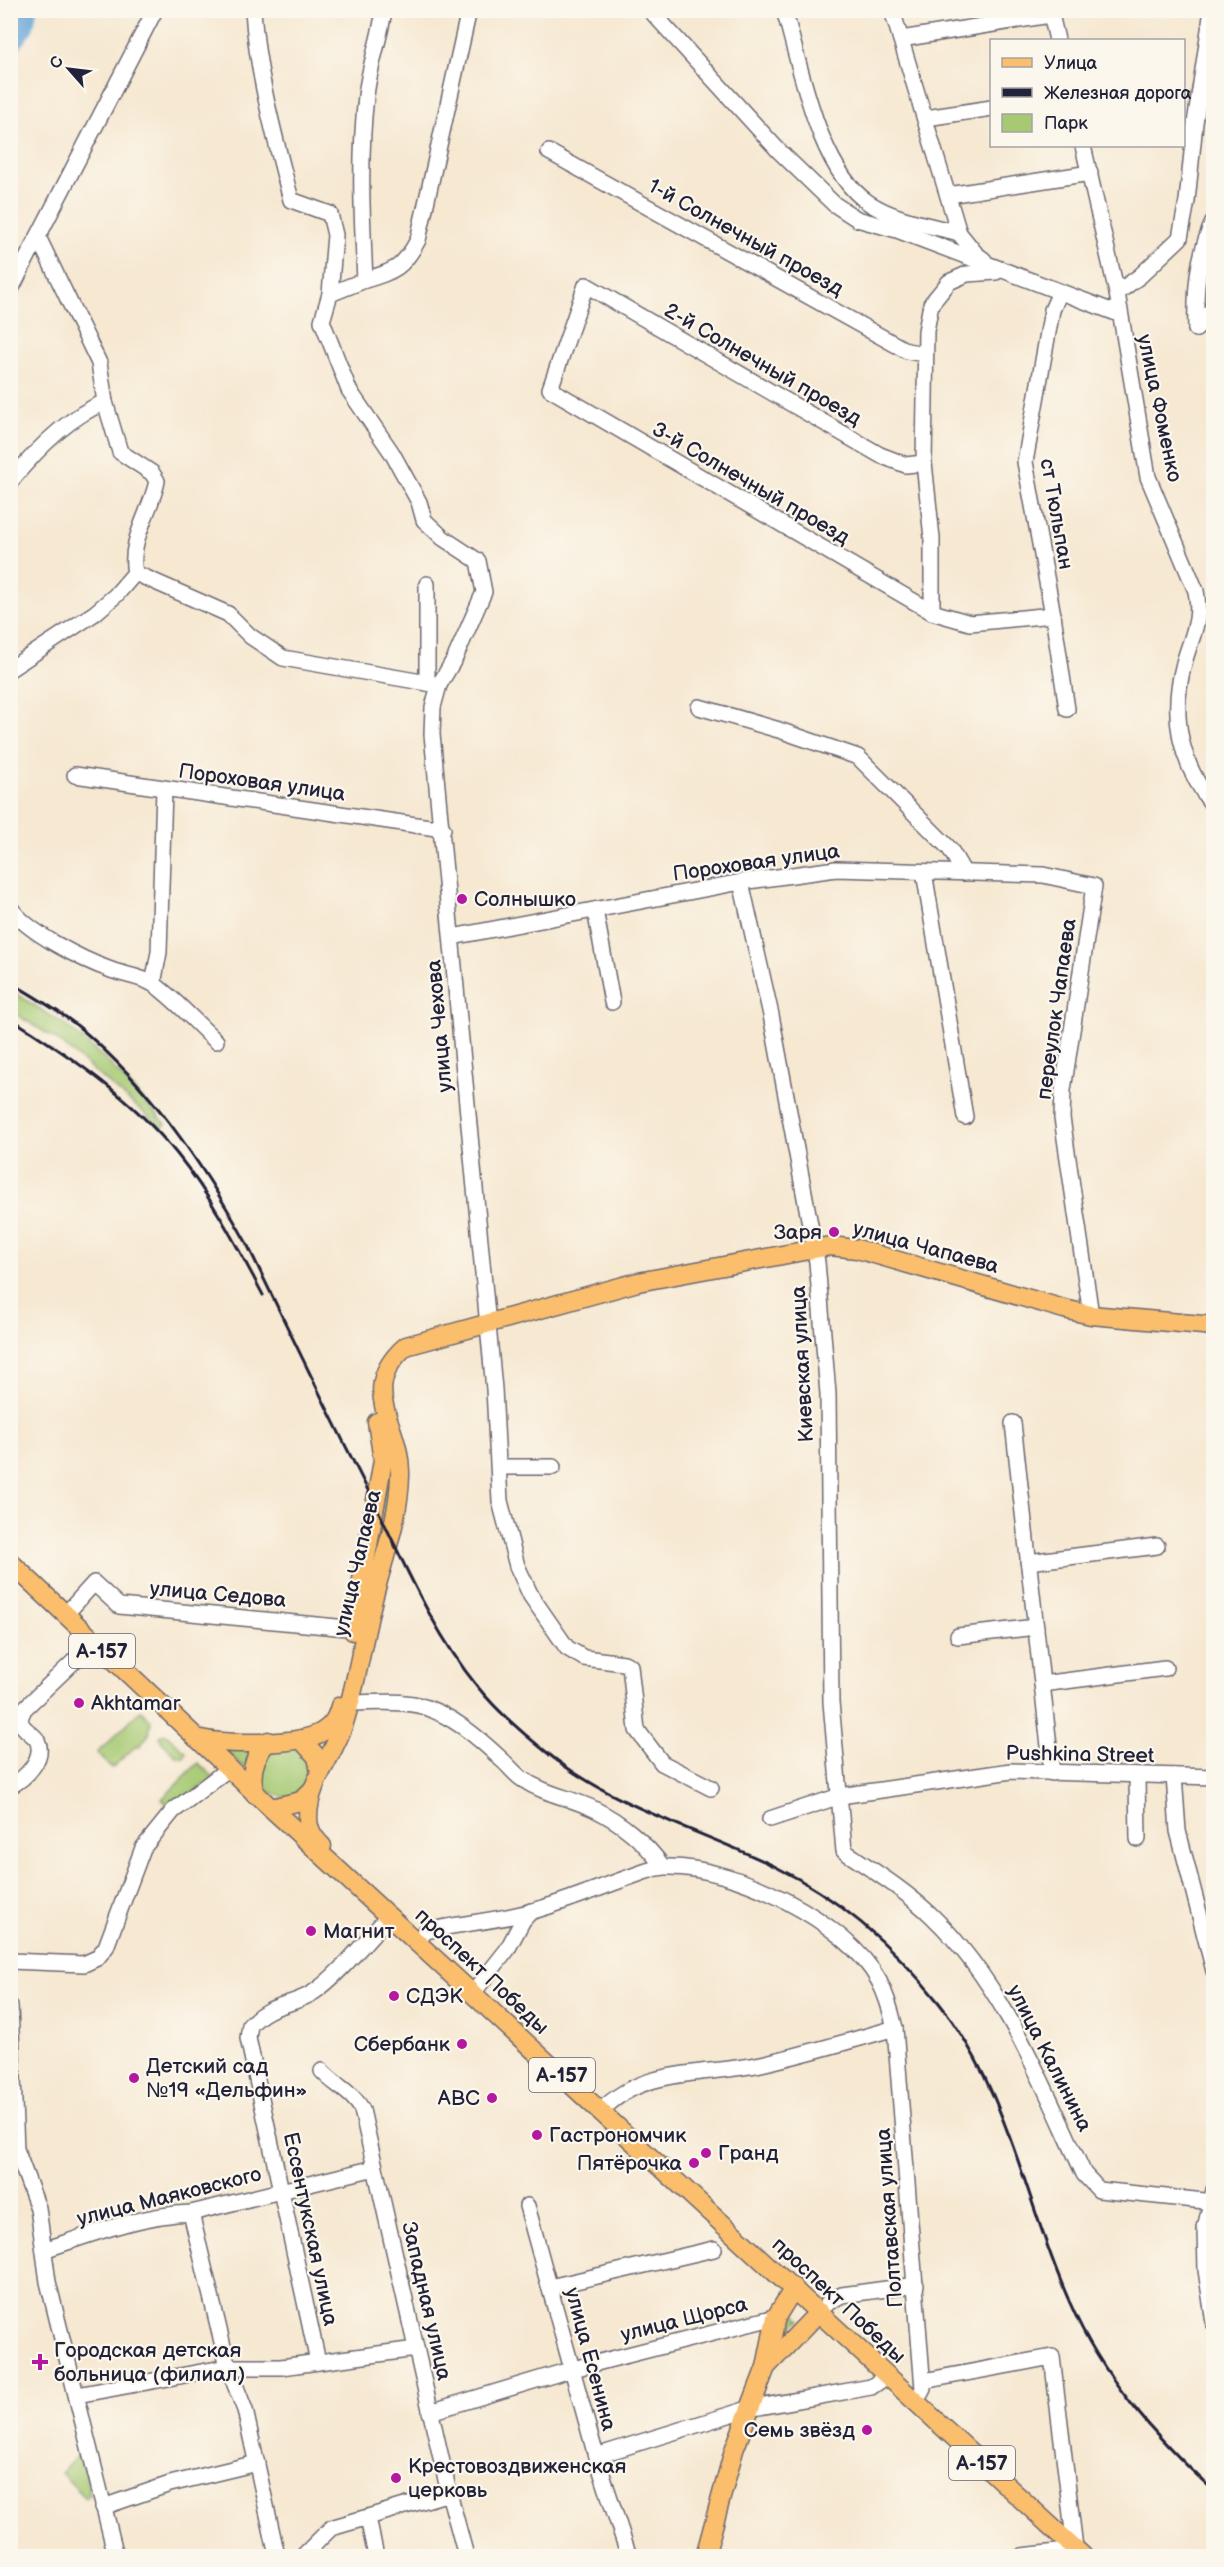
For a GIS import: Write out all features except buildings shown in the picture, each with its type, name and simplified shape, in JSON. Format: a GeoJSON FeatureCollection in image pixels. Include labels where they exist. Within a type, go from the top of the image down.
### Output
{"type":"FeatureCollection","features":[{"type":"Feature","properties":{"kind":"main road","name":"улица Чапаева"},"geometry":{"type":"LineString","coordinates":[[329,1862],[322,1846],[309,1829],[312,1790],[320,1772],[331,1758],[350,1703],[366,1623],[394,1524],[400,1475],[397,1454],[381,1394],[381,1381],[386,1368],[406,1346],[638,1282],[830,1246],[857,1249],[1091,1315],[1214,1326]]}},
{"type":"Feature","properties":{"kind":"main road","name":"улица Чапаева"},"geometry":{"type":"LineString","coordinates":[[195,1738],[233,1744],[301,1739],[321,1733],[330,1727],[341,1702],[383,1460],[382,1440],[370,1387],[374,1373],[389,1347],[413,1332],[464,1323],[488,1322]]}},
{"type":"Feature","properties":{"kind":"main road","name":"проспект Победы"},"geometry":{"type":"LineString","coordinates":[[10,1562],[255,1794],[794,2288],[1078,2554]]}},
{"type":"Feature","properties":{"kind":"main road"},"geometry":{"type":"LineString","coordinates":[[301,1739],[317,1757],[320,1772]]}},
{"type":"Feature","properties":{"kind":"main road"},"geometry":{"type":"LineString","coordinates":[[255,1794],[252,1775],[256,1758],[268,1741]]}},
{"type":"Feature","properties":{"kind":"main road"},"geometry":{"type":"LineString","coordinates":[[271,1808],[302,1801],[312,1790]]}},
{"type":"Feature","properties":{"kind":"main road"},"geometry":{"type":"LineString","coordinates":[[705,2556],[748,2409],[766,2367],[776,2318],[794,2288]]}},
{"type":"Feature","properties":{"kind":"main road"},"geometry":{"type":"LineString","coordinates":[[766,2367],[819,2312]]}},
{"type":"Feature","properties":{"kind":"street"},"geometry":{"type":"LineString","coordinates":[[10,291],[155,10]]}},
{"type":"Feature","properties":{"kind":"street"},"geometry":{"type":"LineString","coordinates":[[253,10],[255,49],[291,200],[330,214],[335,235],[330,294],[364,280],[387,274],[406,262],[418,240],[469,10]]}},
{"type":"Feature","properties":{"kind":"street"},"geometry":{"type":"LineString","coordinates":[[364,280],[361,155],[366,93],[380,40],[384,10]]}},
{"type":"Feature","properties":{"kind":"street"},"geometry":{"type":"LineString","coordinates":[[650,10],[778,150],[834,204],[857,219],[897,230],[1119,314]]}},
{"type":"Feature","properties":{"kind":"street"},"geometry":{"type":"LineString","coordinates":[[784,10],[826,153],[849,185],[868,202],[891,215],[959,233]]}},
{"type":"Feature","properties":{"kind":"street"},"geometry":{"type":"LineString","coordinates":[[892,10],[959,233],[976,254],[1002,271]]}},
{"type":"Feature","properties":{"kind":"street"},"geometry":{"type":"LineString","coordinates":[[1117,293],[1140,276],[1180,238],[1187,201],[1195,123],[1211,12]]}},
{"type":"Feature","properties":{"kind":"street"},"geometry":{"type":"LineString","coordinates":[[901,39],[1050,13],[1057,39]]}},
{"type":"Feature","properties":{"kind":"street"},"geometry":{"type":"LineString","coordinates":[[926,118],[990,108]]}},
{"type":"Feature","properties":{"kind":"street","name":"улица Фоменко"},"geometry":{"type":"LineString","coordinates":[[1083,147],[1117,293],[1148,477],[1196,591],[1200,610],[1179,686],[1177,715],[1179,741],[1188,764],[1214,807]]}},
{"type":"Feature","properties":{"kind":"street","name":"1-й Солнечный проезд"},"geometry":{"type":"LineString","coordinates":[[549,152],[907,351],[924,354]]}},
{"type":"Feature","properties":{"kind":"street"},"geometry":{"type":"LineString","coordinates":[[948,195],[1090,173]]}},
{"type":"Feature","properties":{"kind":"street"},"geometry":{"type":"LineString","coordinates":[[1214,220],[1204,239],[1194,288],[1196,329],[1214,307]]}},
{"type":"Feature","properties":{"kind":"street"},"geometry":{"type":"LineString","coordinates":[[38,237],[99,363],[105,402],[120,452],[152,473],[157,481],[138,535],[132,561],[135,573]]}},
{"type":"Feature","properties":{"kind":"street"},"geometry":{"type":"LineString","coordinates":[[932,612],[932,538],[924,463],[924,354],[931,304],[949,282],[967,274],[1002,271]]}},
{"type":"Feature","properties":{"kind":"street","name":"3-й Солнечный проезд"},"geometry":{"type":"LineString","coordinates":[[586,285],[550,389],[932,612],[970,623],[1053,615]]}},
{"type":"Feature","properties":{"kind":"street","name":"2-й Солнечный проезд"},"geometry":{"type":"LineString","coordinates":[[586,285],[880,455],[906,465],[924,463]]}},
{"type":"Feature","properties":{"kind":"street","name":"ст Тюльпан"},"geometry":{"type":"LineString","coordinates":[[1060,292],[1052,310],[1025,451],[1053,615],[1066,709]]}},
{"type":"Feature","properties":{"kind":"street","name":"улица Чехова"},"geometry":{"type":"LineString","coordinates":[[330,294],[322,321],[349,390],[392,453],[419,502],[424,519],[443,538],[478,561],[484,592],[455,657],[433,684]]}},
{"type":"Feature","properties":{"kind":"street"},"geometry":{"type":"LineString","coordinates":[[10,482],[62,429],[90,408],[105,402]]}},
{"type":"Feature","properties":{"kind":"street"},"geometry":{"type":"LineString","coordinates":[[10,669],[95,613],[116,595],[135,573]]}},
{"type":"Feature","properties":{"kind":"street"},"geometry":{"type":"LineString","coordinates":[[135,573],[228,614],[250,636],[283,658],[433,684]]}},
{"type":"Feature","properties":{"kind":"street","name":"улица Чехова"},"geometry":{"type":"LineString","coordinates":[[427,584],[433,684],[432,734],[443,829],[488,1322],[500,1501],[517,1566],[548,1622],[567,1648],[584,1658],[624,1663],[630,1666],[637,1730],[662,1763],[711,1788]]}},
{"type":"Feature","properties":{"kind":"street"},"geometry":{"type":"LineString","coordinates":[[699,707],[779,730],[858,757],[950,849],[964,873]]}},
{"type":"Feature","properties":{"kind":"street","name":"Пороховая улица"},"geometry":{"type":"LineString","coordinates":[[75,775],[105,777],[164,789],[443,829]]}},
{"type":"Feature","properties":{"kind":"street"},"geometry":{"type":"LineString","coordinates":[[153,984],[159,952],[164,789]]}},
{"type":"Feature","properties":{"kind":"street","name":"Пороховая улица"},"geometry":{"type":"LineString","coordinates":[[452,937],[741,882],[836,869],[1042,875],[1094,886]]}},
{"type":"Feature","properties":{"kind":"street"},"geometry":{"type":"LineString","coordinates":[[924,872],[965,1117]]}},
{"type":"Feature","properties":{"kind":"street","name":"Киевская улица"},"geometry":{"type":"LineString","coordinates":[[741,882],[771,1015],[815,1248],[828,1394],[831,1702],[844,1851]]}},
{"type":"Feature","properties":{"kind":"street","name":"переулок Чапаева"},"geometry":{"type":"LineString","coordinates":[[1091,1315],[1062,1108],[1094,886]]}},
{"type":"Feature","properties":{"kind":"street"},"geometry":{"type":"LineString","coordinates":[[10,907],[15,914],[47,937],[73,952],[108,969],[153,984],[216,1041]]}},
{"type":"Feature","properties":{"kind":"street"},"geometry":{"type":"LineString","coordinates":[[594,910],[612,1002]]}},
{"type":"Feature","properties":{"kind":"street"},"geometry":{"type":"LineString","coordinates":[[1013,1423],[1052,1773]]}},
{"type":"Feature","properties":{"kind":"street"},"geometry":{"type":"LineString","coordinates":[[498,1467],[552,1467]]}},
{"type":"Feature","properties":{"kind":"street"},"geometry":{"type":"LineString","coordinates":[[1028,1562],[1157,1546]]}},
{"type":"Feature","properties":{"kind":"street","name":"улица Седова"},"geometry":{"type":"LineString","coordinates":[[65,1615],[94,1583],[118,1606],[347,1628]]}},
{"type":"Feature","properties":{"kind":"street"},"geometry":{"type":"LineString","coordinates":[[958,1636],[1036,1627]]}},
{"type":"Feature","properties":{"kind":"street"},"geometry":{"type":"LineString","coordinates":[[10,1786],[28,1772],[38,1758],[40,1748],[36,1738],[21,1725],[20,1717],[24,1710],[93,1643]]}},
{"type":"Feature","properties":{"kind":"street"},"geometry":{"type":"LineString","coordinates":[[1042,1684],[1165,1668]]}},
{"type":"Feature","properties":{"kind":"street"},"geometry":{"type":"LineString","coordinates":[[350,1703],[396,1702],[419,1706],[448,1719],[476,1736],[529,1783],[548,1794],[594,1809],[626,1828],[653,1853],[663,1867],[531,1911],[426,1931],[417,1941]]}},
{"type":"Feature","properties":{"kind":"street"},"geometry":{"type":"LineString","coordinates":[[10,1961],[84,1964],[98,1958],[106,1947],[143,1848],[173,1811],[228,1768]]}},
{"type":"Feature","properties":{"kind":"street","name":"Pushkina Street"},"geometry":{"type":"LineString","coordinates":[[770,1819],[840,1796],[1011,1771],[1214,1777]]}},
{"type":"Feature","properties":{"kind":"street"},"geometry":{"type":"LineString","coordinates":[[1137,1776],[1138,1839]]}},
{"type":"Feature","properties":{"kind":"street"},"geometry":{"type":"LineString","coordinates":[[1174,1776],[1178,1831],[1214,1971]]}},
{"type":"Feature","properties":{"kind":"street","name":"улица Калинина"},"geometry":{"type":"LineString","coordinates":[[844,1851],[932,1916],[980,1970],[1024,2044],[1084,2174],[1099,2190],[1213,2198]]}},
{"type":"Feature","properties":{"kind":"street","name":"Полтавская улица"},"geometry":{"type":"LineString","coordinates":[[663,1867],[694,1868],[721,1873],[748,1882],[811,1917],[859,1954],[878,1979],[890,2005],[895,2028],[923,2380],[923,2389],[915,2402]]}},
{"type":"Feature","properties":{"kind":"street"},"geometry":{"type":"LineString","coordinates":[[473,1993],[507,1950],[523,1920],[531,1911]]}},
{"type":"Feature","properties":{"kind":"street","name":"Ессентукская улица"},"geometry":{"type":"LineString","coordinates":[[318,2362],[248,2038],[250,2025],[271,2007],[295,2002],[323,1985],[389,1916]]}},
{"type":"Feature","properties":{"kind":"street"},"geometry":{"type":"LineString","coordinates":[[10,2006],[16,2149],[38,2208],[48,2282],[116,2556]]}},
{"type":"Feature","properties":{"kind":"street"},"geometry":{"type":"LineString","coordinates":[[601,2111],[631,2088],[651,2079],[758,2065],[895,2028]]}},
{"type":"Feature","properties":{"kind":"street","name":"Западная улица"},"geometry":{"type":"LineString","coordinates":[[322,2071],[332,2082],[358,2101],[403,2282],[449,2493],[466,2556]]}},
{"type":"Feature","properties":{"kind":"street","name":"улица Маяковского"},"geometry":{"type":"LineString","coordinates":[[44,2250],[117,2226],[167,2214],[191,2213],[375,2168]]}},
{"type":"Feature","properties":{"kind":"street"},"geometry":{"type":"LineString","coordinates":[[1213,2198],[1205,2228],[1205,2249],[1214,2323]]}},
{"type":"Feature","properties":{"kind":"street","name":"улица Есенина"},"geometry":{"type":"LineString","coordinates":[[527,2206],[596,2456],[629,2556]]}},
{"type":"Feature","properties":{"kind":"street"},"geometry":{"type":"LineString","coordinates":[[191,2213],[228,2367],[245,2410],[277,2556]]}},
{"type":"Feature","properties":{"kind":"street"},"geometry":{"type":"LineString","coordinates":[[550,2287],[714,2249]]}},
{"type":"Feature","properties":{"kind":"street"},"geometry":{"type":"LineString","coordinates":[[819,2312],[829,2302],[842,2295],[916,2285]]}},
{"type":"Feature","properties":{"kind":"street","name":"улица Щорса"},"geometry":{"type":"LineString","coordinates":[[430,2412],[573,2369],[776,2318]]}},
{"type":"Feature","properties":{"kind":"street"},"geometry":{"type":"LineString","coordinates":[[76,2395],[228,2367],[281,2367],[416,2349]]}},
{"type":"Feature","properties":{"kind":"street"},"geometry":{"type":"LineString","coordinates":[[923,2380],[1052,2357],[1078,2554],[1022,2556]]}},
{"type":"Feature","properties":{"kind":"street"},"geometry":{"type":"LineString","coordinates":[[596,2456],[748,2409],[871,2387],[887,2376]]}},
{"type":"Feature","properties":{"kind":"street"},"geometry":{"type":"LineString","coordinates":[[104,2507],[170,2484],[257,2463]]}},
{"type":"Feature","properties":{"kind":"street"},"geometry":{"type":"LineString","coordinates":[[303,2556],[331,2528],[449,2493]]}},
{"type":"Feature","properties":{"kind":"street"},"geometry":{"type":"LineString","coordinates":[[368,2518],[376,2556]]}},
{"type":"Feature","properties":{"kind":"green space"},"geometry":{"type":"Polygon","coordinates":[[[10,990],[67,1026],[106,1060],[166,1124],[162,1128],[56,1039],[11,1011],[10,990]]]}},
{"type":"Feature","properties":{"kind":"green space"},"geometry":{"type":"Polygon","coordinates":[[[388,1441],[394,1474],[389,1522],[361,1619],[388,1441]]]}},
{"type":"Feature","properties":{"kind":"green space"},"geometry":{"type":"Polygon","coordinates":[[[141,1710],[151,1720],[149,1734],[139,1747],[137,1745],[112,1768],[97,1753],[141,1710]]]}},
{"type":"Feature","properties":{"kind":"green space"},"geometry":{"type":"Polygon","coordinates":[[[165,1733],[186,1752],[184,1757],[177,1757],[161,1741],[160,1736],[165,1733]]]}},
{"type":"Feature","properties":{"kind":"green space"},"geometry":{"type":"Polygon","coordinates":[[[252,1747],[244,1768],[225,1751],[252,1747]]]}},
{"type":"Feature","properties":{"kind":"green space"},"geometry":{"type":"Polygon","coordinates":[[[281,1747],[291,1747],[304,1754],[311,1767],[311,1777],[304,1790],[291,1797],[281,1797],[272,1793],[265,1786],[261,1777],[261,1767],[265,1758],[272,1751],[281,1747]]]}},
{"type":"Feature","properties":{"kind":"green space"},"geometry":{"type":"Polygon","coordinates":[[[198,1763],[214,1778],[171,1809],[162,1799],[198,1763]]]}},
{"type":"Feature","properties":{"kind":"green space"},"geometry":{"type":"Polygon","coordinates":[[[791,2309],[801,2319],[784,2334],[781,2332],[791,2309]]]}},
{"type":"Feature","properties":{"kind":"green space"},"geometry":{"type":"Polygon","coordinates":[[[78,2455],[81,2465],[84,2465],[90,2495],[86,2498],[61,2473],[78,2455]]]}},
{"type":"Feature","properties":{"kind":"waterway"},"geometry":{"type":"LineString","coordinates":[[10,47],[25,26],[28,10]]}},
{"type":"Feature","properties":{"kind":"railway"},"geometry":{"type":"LineString","coordinates":[[10,982],[71,1021],[105,1050],[151,1100],[192,1154],[246,1242],[433,1620],[461,1665],[504,1716],[555,1759],[581,1777],[663,1819],[776,1867],[823,1894],[885,1944],[939,2003],[963,2037],[983,2073],[1014,2148],[1054,2265],[1083,2330],[1114,2381],[1132,2404],[1171,2449],[1214,2491]]}},
{"type":"Feature","properties":{"kind":"railway"},"geometry":{"type":"LineString","coordinates":[[10,1018],[99,1079],[140,1114],[159,1134],[177,1154],[212,1204],[263,1295]]}},
{"type":"Feature","properties":{"kind":"place","name":"Солнышко"},"geometry":{"type":"Point","coordinates":[462,899]}},
{"type":"Feature","properties":{"kind":"place","name":"Заря"},"geometry":{"type":"Point","coordinates":[834,1232]}},
{"type":"Feature","properties":{"kind":"place","name":"Akhtamar"},"geometry":{"type":"Point","coordinates":[79,1703]}},
{"type":"Feature","properties":{"kind":"place","name":"Магнит"},"geometry":{"type":"Point","coordinates":[311,1931]}},
{"type":"Feature","properties":{"kind":"place","name":"СДЭК"},"geometry":{"type":"Point","coordinates":[394,1996]}},
{"type":"Feature","properties":{"kind":"place","name":"Сбербанк"},"geometry":{"type":"Point","coordinates":[462,2044]}},
{"type":"Feature","properties":{"kind":"place","name":"Детский сад №19 «Дельфин»"},"geometry":{"type":"Point","coordinates":[134,2078]}},
{"type":"Feature","properties":{"kind":"place","name":"ABC"},"geometry":{"type":"Point","coordinates":[492,2098]}},
{"type":"Feature","properties":{"kind":"place","name":"Гастрономчик"},"geometry":{"type":"Point","coordinates":[537,2135]}},
{"type":"Feature","properties":{"kind":"place","name":"Гранд"},"geometry":{"type":"Point","coordinates":[706,2153]}},
{"type":"Feature","properties":{"kind":"place","name":"Пятёрочка"},"geometry":{"type":"Point","coordinates":[694,2163]}},
{"type":"Feature","properties":{"kind":"place","name":"Городская детская больница (филиал)"},"geometry":{"type":"Point","coordinates":[40,2362]}},
{"type":"Feature","properties":{"kind":"place","name":"Семь звёзд"},"geometry":{"type":"Point","coordinates":[867,2430]}},
{"type":"Feature","properties":{"kind":"place","name":"Крестовоздвиженская церковь"},"geometry":{"type":"Point","coordinates":[396,2478]}}]}
